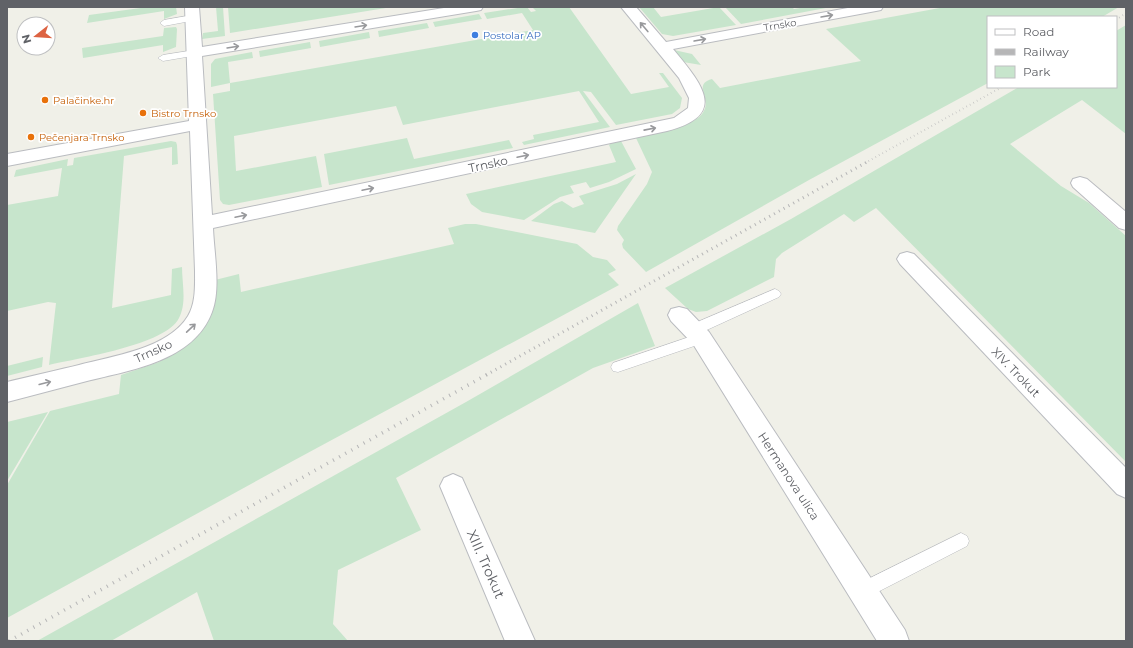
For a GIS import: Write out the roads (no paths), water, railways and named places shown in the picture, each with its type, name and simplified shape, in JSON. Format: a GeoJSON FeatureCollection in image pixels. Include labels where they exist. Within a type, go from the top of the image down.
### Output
{"type":"FeatureCollection","features":[{"type":"Feature","properties":{"kind":"street"},"geometry":{"type":"LineString","coordinates":[[195,53],[476,7]]}},
{"type":"Feature","properties":{"kind":"street","name":"Trnsko"},"geometry":{"type":"LineString","coordinates":[[203,224],[680,122],[696,110],[698,99],[683,73],[628,7]]}},
{"type":"Feature","properties":{"kind":"street","name":"Trnsko"},"geometry":{"type":"LineString","coordinates":[[661,47],[876,7]]}},
{"type":"Feature","properties":{"kind":"street","name":"Trnsko"},"geometry":{"type":"LineString","coordinates":[[7,392],[139,359],[171,345],[195,324],[200,316],[205,276],[192,13]]}},
{"type":"Feature","properties":{"kind":"street"},"geometry":{"type":"LineString","coordinates":[[7,160],[198,124]]}},
{"type":"Feature","properties":{"kind":"street"},"geometry":{"type":"LineString","coordinates":[[1080,183],[1126,223]]}},
{"type":"Feature","properties":{"kind":"street","name":"XIV. Trokut"},"geometry":{"type":"LineString","coordinates":[[907,259],[1126,486]]}},
{"type":"Feature","properties":{"kind":"street","name":"Hermanova ulica"},"geometry":{"type":"LineString","coordinates":[[691,328],[894,641]]}},
{"type":"Feature","properties":{"kind":"street","name":"XIII. Trokut"},"geometry":{"type":"LineString","coordinates":[[452,486],[520,641]]}},
{"type":"Feature","properties":{"kind":"lane"},"geometry":{"type":"LineString","coordinates":[[164,23],[192,13]]}},
{"type":"Feature","properties":{"kind":"lane"},"geometry":{"type":"LineString","coordinates":[[163,58],[195,53]]}},
{"type":"Feature","properties":{"kind":"lane"},"geometry":{"type":"LineString","coordinates":[[618,366],[691,328],[775,294]]}},
{"type":"Feature","properties":{"kind":"lane"},"geometry":{"type":"LineString","coordinates":[[862,591],[961,541]]}},
{"type":"Feature","properties":{"kind":"railway"},"geometry":{"type":"LineString","coordinates":[[1117,19],[1126,13]]}},
{"type":"Feature","properties":{"kind":"railway"},"geometry":{"type":"LineString","coordinates":[[865,163],[1000,88]]}},
{"type":"Feature","properties":{"kind":"railway"},"geometry":{"type":"LineString","coordinates":[[486,375],[867,162]]}},
{"type":"Feature","properties":{"kind":"railway"},"geometry":{"type":"LineString","coordinates":[[9,641],[488,374]]}},
{"type":"Feature","properties":{"kind":"place","name":"Postolar AP"},"geometry":{"type":"Point","coordinates":[475,35]}},
{"type":"Feature","properties":{"kind":"place","name":"Palačinke.hr"},"geometry":{"type":"Point","coordinates":[45,100]}},
{"type":"Feature","properties":{"kind":"place","name":"Bistro Trnsko"},"geometry":{"type":"Point","coordinates":[143,113]}},
{"type":"Feature","properties":{"kind":"place","name":"Pečenjara Trnsko"},"geometry":{"type":"Point","coordinates":[31,137]}}]}
